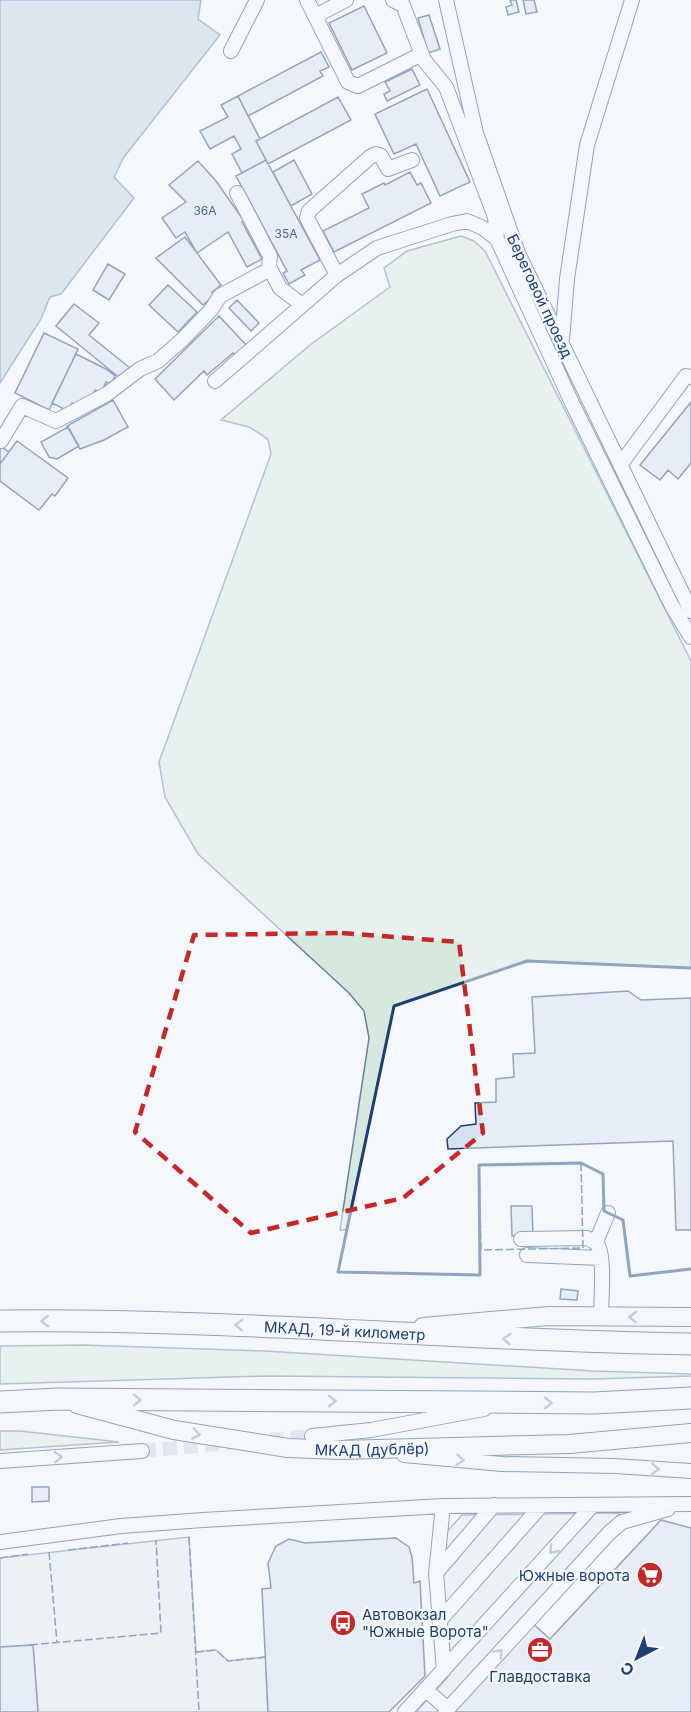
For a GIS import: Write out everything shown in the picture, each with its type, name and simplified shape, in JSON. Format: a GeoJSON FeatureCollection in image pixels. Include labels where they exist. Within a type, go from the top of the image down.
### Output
{"type":"FeatureCollection","features":[{"type":"Feature","properties":{"kind":"highway","name":"МКАД, 19-й километр"},"geometry":{"type":"LineString","coordinates":[[0,1321],[83,1320],[266,1326],[588,1343],[691,1344]]}},
{"type":"Feature","properties":{"kind":"highway"},"geometry":{"type":"LineString","coordinates":[[0,1402],[58,1399],[594,1403],[691,1398]]}},
{"type":"Feature","properties":{"kind":"main road"},"geometry":{"type":"LineString","coordinates":[[361,1332],[549,1317],[691,1317]]}},
{"type":"Feature","properties":{"kind":"main road","name":"МКАД (дублёр)"},"geometry":{"type":"LineString","coordinates":[[58,1399],[174,1430],[288,1448],[569,1444],[691,1434]]}},
{"type":"Feature","properties":{"kind":"street"},"geometry":{"type":"LineString","coordinates":[[231,51],[257,0]]}},
{"type":"Feature","properties":{"kind":"street"},"geometry":{"type":"LineString","coordinates":[[307,0],[348,82],[354,86],[422,54]]}},
{"type":"Feature","properties":{"kind":"street"},"geometry":{"type":"LineString","coordinates":[[315,16],[346,0]]}},
{"type":"Feature","properties":{"kind":"street"},"geometry":{"type":"LineString","coordinates":[[393,0],[403,5],[426,62],[446,87],[495,217],[497,239]]}},
{"type":"Feature","properties":{"kind":"street"},"geometry":{"type":"LineString","coordinates":[[446,0],[476,133],[518,254],[691,611]]}},
{"type":"Feature","properties":{"kind":"street"},"geometry":{"type":"LineString","coordinates":[[561,342],[567,279],[587,146],[632,0]]}},
{"type":"Feature","properties":{"kind":"street"},"geometry":{"type":"LineString","coordinates":[[337,275],[307,218],[309,211],[376,154],[381,156],[388,169],[412,160]]}},
{"type":"Feature","properties":{"kind":"street"},"geometry":{"type":"LineString","coordinates":[[237,193],[270,256],[270,269],[280,288],[301,304]]}},
{"type":"Feature","properties":{"kind":"street","name":"Береговой проезд"},"geometry":{"type":"LineString","coordinates":[[215,381],[301,304],[337,275],[377,248],[467,221],[483,228],[497,239],[572,403],[672,606],[691,637]]}},
{"type":"Feature","properties":{"kind":"street"},"geometry":{"type":"LineString","coordinates":[[1,441],[21,406],[56,421],[107,394],[140,369],[158,361],[211,310],[220,296],[270,269]]}},
{"type":"Feature","properties":{"kind":"street"},"geometry":{"type":"LineString","coordinates":[[620,465],[686,376],[691,377]]}},
{"type":"Feature","properties":{"kind":"street"},"geometry":{"type":"LineString","coordinates":[[596,1242],[608,1213]]}},
{"type":"Feature","properties":{"kind":"street"},"geometry":{"type":"LineString","coordinates":[[521,1239],[586,1238],[596,1242],[600,1248],[601,1258],[601,1317]]}},
{"type":"Feature","properties":{"kind":"street"},"geometry":{"type":"LineString","coordinates":[[526,1255],[601,1258]]}},
{"type":"Feature","properties":{"kind":"street"},"geometry":{"type":"LineString","coordinates":[[312,1436],[371,1430],[522,1403]]}},
{"type":"Feature","properties":{"kind":"street"},"geometry":{"type":"LineString","coordinates":[[339,1449],[501,1464],[615,1466],[691,1471]]}},
{"type":"Feature","properties":{"kind":"street"},"geometry":{"type":"LineString","coordinates":[[0,1461],[142,1451]]}},
{"type":"Feature","properties":{"kind":"street"},"geometry":{"type":"LineString","coordinates":[[0,1542],[121,1526],[443,1506],[688,1504]]}},
{"type":"Feature","properties":{"kind":"street"},"geometry":{"type":"LineString","coordinates":[[426,1690],[447,1711],[610,1532],[622,1522],[688,1504]]}},
{"type":"Feature","properties":{"kind":"street"},"geometry":{"type":"LineString","coordinates":[[436,1573],[494,1505]]}},
{"type":"Feature","properties":{"kind":"street"},"geometry":{"type":"LineString","coordinates":[[443,1506],[436,1573],[444,1670]]}},
{"type":"Feature","properties":{"kind":"street"},"geometry":{"type":"LineString","coordinates":[[441,1619],[541,1506]]}},
{"type":"Feature","properties":{"kind":"street"},"geometry":{"type":"LineString","coordinates":[[405,1712],[592,1506]]}},
{"type":"Feature","properties":{"kind":"highlighted area"},"geometry":{"type":"Polygon","coordinates":[[[342,933],[459,942],[483,1133],[403,1198],[251,1233],[135,1132],[194,935],[342,933]]]}},
{"type":"Feature","properties":{"kind":"shaded area"},"geometry":{"type":"Polygon","coordinates":[[[461,236],[474,241],[485,251],[691,661],[691,968],[527,961],[394,1006],[346,1230],[340,1230],[369,1038],[364,1011],[349,993],[198,854],[165,797],[159,762],[271,454],[268,439],[249,427],[221,420],[310,345],[390,287],[384,268],[407,251],[461,236]]]}},
{"type":"Feature","properties":{"kind":"shaded area"},"geometry":{"type":"Polygon","coordinates":[[[83,1345],[265,1351],[593,1371],[691,1374],[691,1376],[594,1379],[267,1376],[0,1384],[0,1346],[83,1345]]]}},
{"type":"Feature","properties":{"kind":"shaded area"},"geometry":{"type":"Polygon","coordinates":[[[0,1431],[20,1431],[119,1442],[0,1450],[0,1431]]]}},
{"type":"Feature","properties":{"kind":"shaded area"},"geometry":{"type":"Polygon","coordinates":[[[620,1513],[442,1712],[416,1712],[448,1677],[441,1538],[462,1515],[620,1513]]]}},
{"type":"Feature","properties":{"kind":"shaded area"},"geometry":{"type":"Polygon","coordinates":[[[189,1537],[196,1652],[216,1650],[228,1661],[266,1657],[268,1712],[38,1712],[33,1645],[0,1647],[0,1558],[189,1537]]]}},
{"type":"Feature","properties":{"kind":"water"},"geometry":{"type":"Polygon","coordinates":[[[0,0],[201,0],[198,19],[220,35],[124,157],[114,177],[134,198],[61,294],[50,297],[41,319],[0,383],[0,0]]]}},
{"type":"Feature","properties":{"kind":"building"},"geometry":{"type":"Polygon","coordinates":[[[510,0],[516,0],[519,12],[508,15],[506,7],[512,5],[510,0]]]}},
{"type":"Feature","properties":{"kind":"building"},"geometry":{"type":"Polygon","coordinates":[[[523,0],[534,0],[537,12],[526,14],[523,0]]]}},
{"type":"Feature","properties":{"kind":"building"},"geometry":{"type":"Polygon","coordinates":[[[364,6],[387,53],[352,70],[329,23],[364,6]]]}},
{"type":"Feature","properties":{"kind":"building"},"geometry":{"type":"Polygon","coordinates":[[[429,15],[440,49],[428,53],[418,18],[429,15]]]}},
{"type":"Feature","properties":{"kind":"building"},"geometry":{"type":"Polygon","coordinates":[[[321,52],[329,67],[320,71],[323,76],[248,116],[238,96],[321,52]]]}},
{"type":"Feature","properties":{"kind":"building"},"geometry":{"type":"Polygon","coordinates":[[[412,69],[420,85],[387,101],[384,94],[390,91],[385,82],[412,69]]]}},
{"type":"Feature","properties":{"kind":"building"},"geometry":{"type":"Polygon","coordinates":[[[427,89],[470,182],[440,196],[416,144],[394,154],[375,114],[427,89]]]}},
{"type":"Feature","properties":{"kind":"building"},"geometry":{"type":"Polygon","coordinates":[[[238,96],[260,139],[256,141],[266,160],[242,173],[232,154],[241,149],[234,136],[210,149],[200,131],[228,117],[221,105],[238,96]]]}},
{"type":"Feature","properties":{"kind":"building"},"geometry":{"type":"Polygon","coordinates":[[[338,97],[351,120],[268,164],[256,141],[338,97]]]}},
{"type":"Feature","properties":{"kind":"building"},"geometry":{"type":"Polygon","coordinates":[[[266,160],[320,260],[301,270],[305,275],[289,284],[283,273],[287,271],[236,176],[266,160]]]}},
{"type":"Feature","properties":{"kind":"building"},"geometry":{"type":"Polygon","coordinates":[[[294,160],[312,194],[291,206],[273,172],[294,160]]]}},
{"type":"Feature","properties":{"kind":"building"},"geometry":{"type":"Polygon","coordinates":[[[198,161],[216,181],[244,221],[242,222],[262,259],[247,267],[228,232],[197,253],[185,232],[176,238],[162,218],[186,202],[169,185],[198,161]]]}},
{"type":"Feature","properties":{"kind":"building"},"geometry":{"type":"Polygon","coordinates":[[[410,172],[417,185],[421,183],[431,203],[334,252],[323,231],[369,208],[362,194],[410,172]]]}},
{"type":"Feature","properties":{"kind":"building"},"geometry":{"type":"Polygon","coordinates":[[[185,237],[221,285],[212,292],[215,295],[203,305],[156,258],[185,237]]]}},
{"type":"Feature","properties":{"kind":"building"},"geometry":{"type":"Polygon","coordinates":[[[108,264],[125,274],[109,300],[93,290],[108,264]]]}},
{"type":"Feature","properties":{"kind":"building"},"geometry":{"type":"Polygon","coordinates":[[[168,285],[197,312],[178,332],[149,305],[168,285]]]}},
{"type":"Feature","properties":{"kind":"building"},"geometry":{"type":"Polygon","coordinates":[[[237,300],[259,323],[251,331],[229,308],[237,300]]]}},
{"type":"Feature","properties":{"kind":"building"},"geometry":{"type":"Polygon","coordinates":[[[74,304],[99,323],[89,335],[130,368],[121,379],[56,326],[74,304]]]}},
{"type":"Feature","properties":{"kind":"building"},"geometry":{"type":"Polygon","coordinates":[[[219,316],[247,346],[237,356],[233,353],[207,375],[204,371],[174,400],[155,379],[219,316]]]}},
{"type":"Feature","properties":{"kind":"building"},"geometry":{"type":"Polygon","coordinates":[[[44,333],[78,349],[49,410],[15,393],[44,333]]]}},
{"type":"Feature","properties":{"kind":"building"},"geometry":{"type":"Polygon","coordinates":[[[76,354],[115,376],[111,384],[106,382],[101,393],[95,390],[90,400],[85,398],[81,407],[72,403],[68,411],[52,403],[76,354]]]}},
{"type":"Feature","properties":{"kind":"building"},"geometry":{"type":"Polygon","coordinates":[[[113,400],[128,427],[104,440],[80,449],[67,426],[113,400]]]}},
{"type":"Feature","properties":{"kind":"building"},"geometry":{"type":"Polygon","coordinates":[[[691,402],[691,463],[678,479],[668,470],[660,480],[640,465],[691,402]]]}},
{"type":"Feature","properties":{"kind":"building"},"geometry":{"type":"Polygon","coordinates":[[[68,427],[79,446],[57,459],[49,457],[41,442],[68,427]]]}},
{"type":"Feature","properties":{"kind":"building"},"geometry":{"type":"Polygon","coordinates":[[[17,441],[68,478],[55,496],[52,494],[39,510],[0,481],[0,464],[17,441]]]}},
{"type":"Feature","properties":{"kind":"building"},"geometry":{"type":"Polygon","coordinates":[[[0,446],[9,452],[0,464],[0,446]]]}},
{"type":"Feature","properties":{"kind":"building"},"geometry":{"type":"Polygon","coordinates":[[[628,991],[641,1000],[691,998],[691,1230],[676,1230],[673,1141],[448,1149],[447,1139],[461,1126],[476,1124],[475,1103],[496,1102],[496,1079],[514,1077],[513,1054],[535,1053],[532,997],[628,991]]]}},
{"type":"Feature","properties":{"kind":"building"},"geometry":{"type":"Polygon","coordinates":[[[511,1206],[532,1206],[533,1236],[512,1236],[511,1206]]]}},
{"type":"Feature","properties":{"kind":"building"},"geometry":{"type":"Polygon","coordinates":[[[561,1289],[578,1291],[577,1300],[560,1299],[561,1289]]]}},
{"type":"Feature","properties":{"kind":"building"},"geometry":{"type":"Polygon","coordinates":[[[32,1487],[49,1487],[49,1501],[32,1502],[32,1487]]]}},
{"type":"Feature","properties":{"kind":"building","name":"Южные ворота"},"geometry":{"type":"Polygon","coordinates":[[[661,1520],[691,1528],[691,1712],[450,1712],[531,1622],[550,1639],[661,1520]]]}},
{"type":"Feature","properties":{"kind":"building","name":"Автовокзал \"Южные Ворота\""},"geometry":{"type":"Polygon","coordinates":[[[396,1538],[409,1547],[414,1583],[420,1581],[425,1676],[389,1712],[268,1712],[262,1589],[271,1588],[268,1563],[276,1546],[289,1539],[305,1543],[396,1538]]]}},
{"type":"Feature","properties":{"kind":"building"},"geometry":{"type":"Polygon","coordinates":[[[33,1645],[38,1712],[0,1712],[0,1647],[33,1645]]]}},
{"type":"Feature","properties":{"kind":"tunnel"},"geometry":{"type":"LineString","coordinates":[[270,1440],[312,1436]]}},
{"type":"Feature","properties":{"kind":"tunnel"},"geometry":{"type":"LineString","coordinates":[[142,1451],[230,1443]]}},
{"type":"Feature","properties":{"kind":"fence"},"geometry":{"type":"LineString","coordinates":[[581,1163],[583,1248],[481,1250],[479,1165],[581,1163]]}},
{"type":"Feature","properties":{"kind":"fence"},"geometry":{"type":"LineString","coordinates":[[189,1537],[199,1712]]}},
{"type":"Feature","properties":{"kind":"fence"},"geometry":{"type":"LineString","coordinates":[[30,1645],[161,1633],[156,1540]]}},
{"type":"Feature","properties":{"kind":"fence"},"geometry":{"type":"LineString","coordinates":[[68,1550],[128,1543]]}},
{"type":"Feature","properties":{"kind":"fence"},"geometry":{"type":"LineString","coordinates":[[49,1552],[57,1643]]}},
{"type":"Feature","properties":{"kind":"fence"},"geometry":{"type":"LineString","coordinates":[[0,1558],[28,1554]]}},
{"type":"Feature","properties":{"kind":"fence"},"geometry":{"type":"LineString","coordinates":[[196,1652],[216,1650],[228,1661],[266,1657]]}},
{"type":"Feature","properties":{"kind":"wall"},"geometry":{"type":"LineString","coordinates":[[691,968],[527,961],[394,1006],[338,1272],[480,1275],[479,1165],[581,1163],[603,1174],[604,1211],[623,1220],[630,1276],[691,1269]]}},
{"type":"Feature","properties":{"kind":"place","name":"Южные ворота"},"geometry":{"type":"Point","coordinates":[650,1575]}},
{"type":"Feature","properties":{"kind":"place","name":"Автовокзал \"Южные Ворота\""},"geometry":{"type":"Point","coordinates":[343,1623]}},
{"type":"Feature","properties":{"kind":"place","name":"Главдоставка"},"geometry":{"type":"Point","coordinates":[540,1650]}}]}
